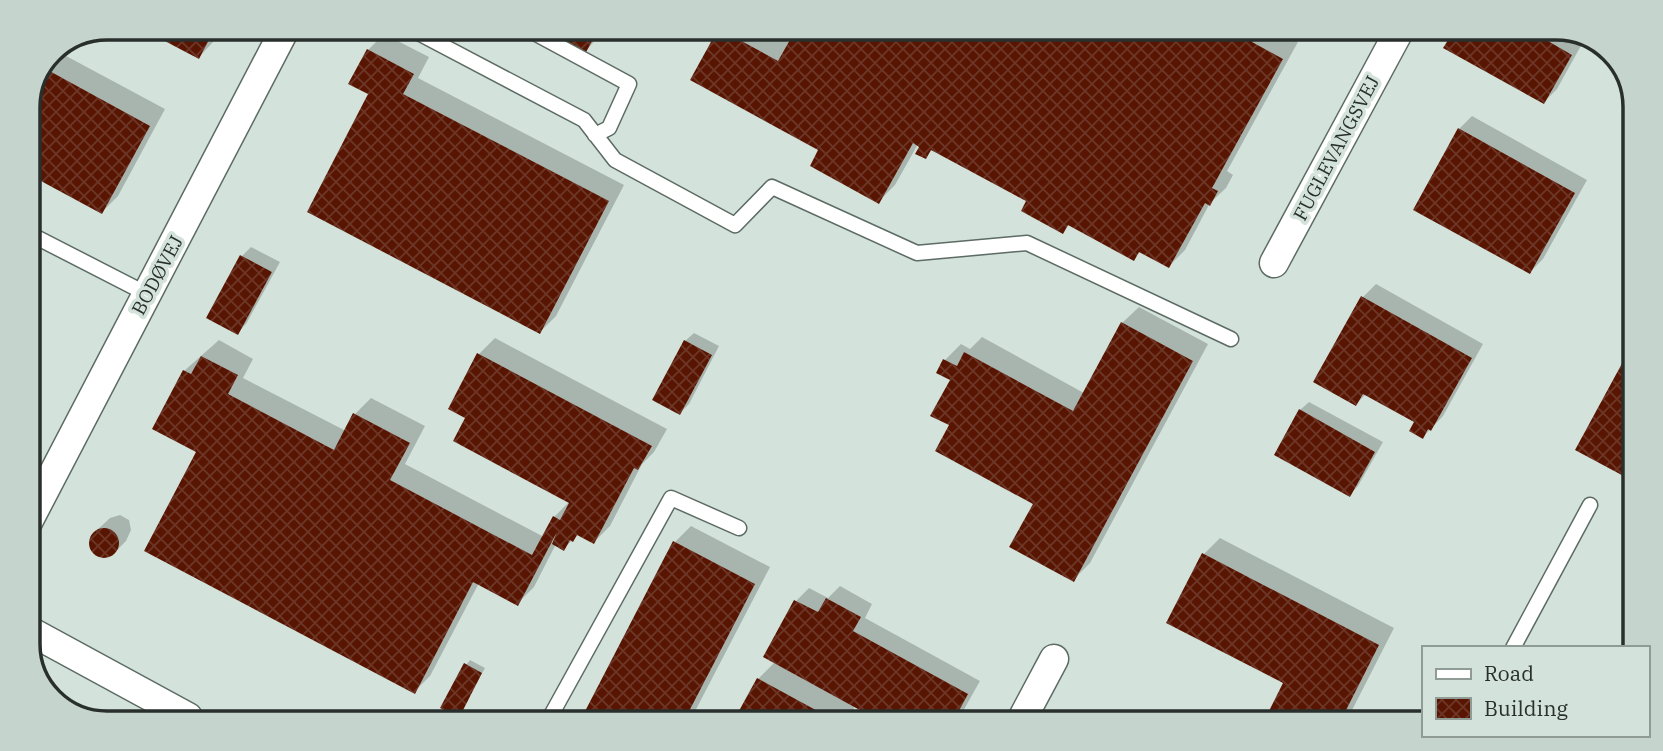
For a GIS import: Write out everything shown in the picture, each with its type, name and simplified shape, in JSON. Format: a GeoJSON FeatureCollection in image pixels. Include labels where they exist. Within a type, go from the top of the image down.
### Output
{"type":"FeatureCollection","features":[{"type":"Feature","properties":{"kind":"street","name":"BODØVEJ"},"geometry":{"type":"LineString","coordinates":[[40,499],[279,40]]}},
{"type":"Feature","properties":{"kind":"street","name":"FUGLEVANGSVEJ"},"geometry":{"type":"LineString","coordinates":[[1274,263],[1394,40]]}},
{"type":"Feature","properties":{"kind":"street"},"geometry":{"type":"LineString","coordinates":[[40,637],[177,711]]}},
{"type":"Feature","properties":{"kind":"street"},"geometry":{"type":"LineString","coordinates":[[1026,711],[1054,659]]}},
{"type":"Feature","properties":{"kind":"lane"},"geometry":{"type":"LineString","coordinates":[[432,40],[584,120],[615,160],[735,225],[772,187],[917,253],[1027,243],[1231,339]]}},
{"type":"Feature","properties":{"kind":"lane"},"geometry":{"type":"LineString","coordinates":[[548,40],[629,84],[609,128],[595,135]]}},
{"type":"Feature","properties":{"kind":"lane"},"geometry":{"type":"LineString","coordinates":[[40,239],[147,294]]}},
{"type":"Feature","properties":{"kind":"lane"},"geometry":{"type":"LineString","coordinates":[[553,711],[671,498],[740,528]]}},
{"type":"Feature","properties":{"kind":"lane"},"geometry":{"type":"LineString","coordinates":[[1514,646],[1590,505]]}},
{"type":"Feature","properties":{"kind":"building"},"geometry":{"type":"Polygon","coordinates":[[[163,40],[209,40],[199,59],[163,40]]]}},
{"type":"Feature","properties":{"kind":"building"},"geometry":{"type":"Polygon","coordinates":[[[559,40],[593,40],[585,54],[559,40]]]}},
{"type":"Feature","properties":{"kind":"building"},"geometry":{"type":"Polygon","coordinates":[[[712,40],[740,40],[778,61],[790,40],[1253,40],[1252,42],[1283,59],[1212,188],[1218,191],[1210,206],[1205,203],[1169,268],[1139,252],[1134,261],[1068,225],[1063,234],[1021,211],[1026,201],[931,150],[926,159],[915,154],[919,147],[913,143],[879,204],[810,166],[818,150],[690,80],[712,40]]]}},
{"type":"Feature","properties":{"kind":"building"},"geometry":{"type":"Polygon","coordinates":[[[1448,40],[1546,40],[1572,55],[1544,104],[1443,48],[1448,40]]]}},
{"type":"Feature","properties":{"kind":"building"},"geometry":{"type":"Polygon","coordinates":[[[367,49],[414,74],[403,94],[609,201],[540,334],[307,212],[368,94],[348,84],[367,49]]]}},
{"type":"Feature","properties":{"kind":"building"},"geometry":{"type":"Polygon","coordinates":[[[51,72],[150,126],[102,214],[40,180],[40,103],[45,82],[51,72]]]}},
{"type":"Feature","properties":{"kind":"building"},"geometry":{"type":"Polygon","coordinates":[[[1458,128],[1575,193],[1530,274],[1413,210],[1458,128]]]}},
{"type":"Feature","properties":{"kind":"building"},"geometry":{"type":"Polygon","coordinates":[[[240,255],[272,272],[238,335],[206,318],[240,255]]]}},
{"type":"Feature","properties":{"kind":"building"},"geometry":{"type":"Polygon","coordinates":[[[1361,296],[1472,358],[1431,431],[1428,429],[1423,439],[1409,431],[1414,422],[1363,394],[1356,406],[1313,382],[1361,296]]]}},
{"type":"Feature","properties":{"kind":"building"},"geometry":{"type":"Polygon","coordinates":[[[1121,322],[1193,361],[1074,582],[1009,547],[1033,504],[935,451],[949,425],[930,416],[950,380],[936,373],[943,359],[957,366],[964,352],[1073,411],[1121,322]]]}},
{"type":"Feature","properties":{"kind":"building"},"geometry":{"type":"Polygon","coordinates":[[[684,340],[712,355],[680,415],[652,400],[684,340]]]}},
{"type":"Feature","properties":{"kind":"building"},"geometry":{"type":"Polygon","coordinates":[[[477,353],[652,446],[638,470],[634,468],[594,544],[577,535],[573,542],[570,540],[564,551],[552,544],[557,532],[518,606],[473,582],[415,694],[144,551],[196,452],[152,429],[183,370],[191,374],[201,356],[238,375],[228,394],[334,450],[353,413],[410,443],[390,480],[532,555],[553,516],[560,520],[569,503],[453,441],[465,418],[448,409],[477,353]]]}},
{"type":"Feature","properties":{"kind":"building"},"geometry":{"type":"Polygon","coordinates":[[[1623,362],[1623,476],[1575,450],[1623,362]]]}},
{"type":"Feature","properties":{"kind":"building"},"geometry":{"type":"Polygon","coordinates":[[[1299,409],[1375,452],[1350,497],[1274,455],[1299,409]]]}},
{"type":"Feature","properties":{"kind":"building"},"geometry":{"type":"Polygon","coordinates":[[[104,528],[110,529],[118,537],[118,549],[110,557],[104,558],[98,557],[90,549],[89,543],[90,537],[98,529],[104,528]]]}},
{"type":"Feature","properties":{"kind":"building"},"geometry":{"type":"Polygon","coordinates":[[[673,541],[755,584],[689,711],[585,711],[673,541]]]}},
{"type":"Feature","properties":{"kind":"building"},"geometry":{"type":"Polygon","coordinates":[[[1202,553],[1379,645],[1346,711],[1269,711],[1283,683],[1166,623],[1202,553]]]}},
{"type":"Feature","properties":{"kind":"building"},"geometry":{"type":"Polygon","coordinates":[[[826,598],[861,617],[853,631],[968,694],[959,711],[862,711],[763,657],[794,600],[818,612],[826,598]]]}},
{"type":"Feature","properties":{"kind":"building"},"geometry":{"type":"Polygon","coordinates":[[[464,663],[482,673],[463,711],[446,711],[440,708],[464,663]]]}},
{"type":"Feature","properties":{"kind":"building"},"geometry":{"type":"Polygon","coordinates":[[[757,678],[818,711],[739,711],[757,678]]]}}]}
